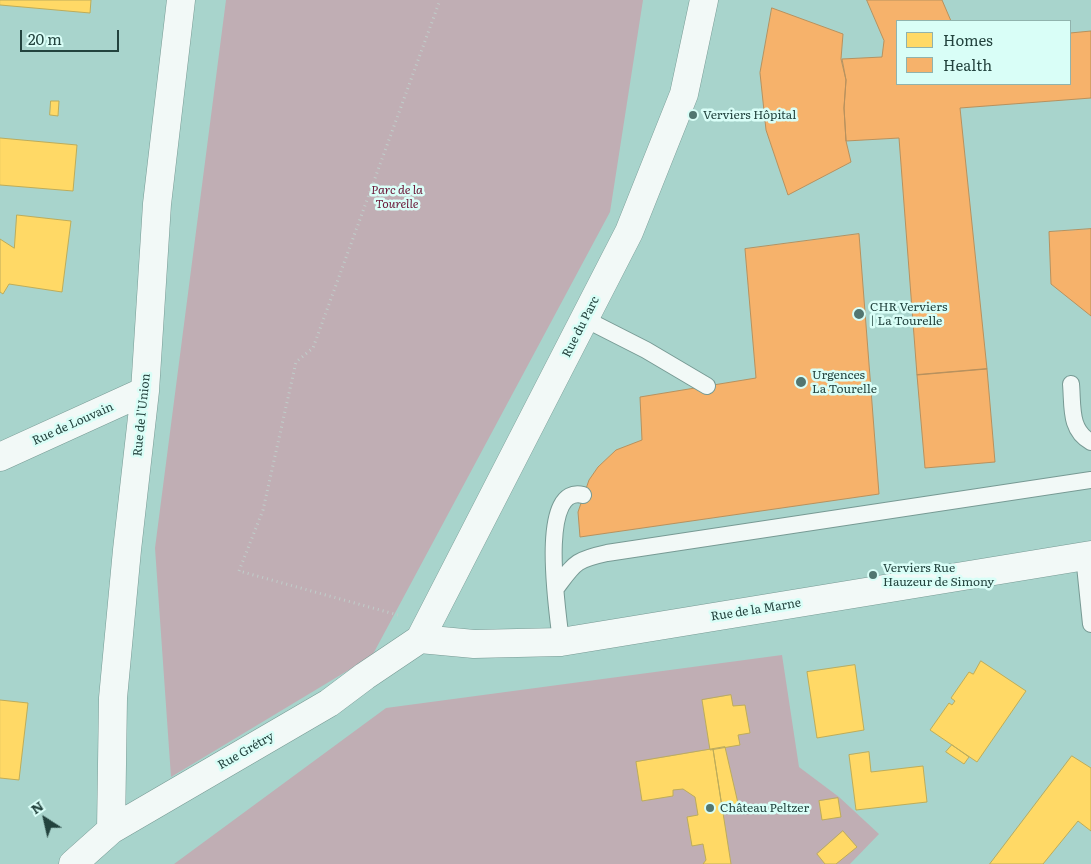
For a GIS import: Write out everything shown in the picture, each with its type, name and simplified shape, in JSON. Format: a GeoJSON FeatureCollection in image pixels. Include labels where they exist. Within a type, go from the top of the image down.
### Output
{"type":"FeatureCollection","features":[{"type":"Feature","properties":{"kind":"street","name":"Rue de l'Union"},"geometry":{"type":"LineString","coordinates":[[111,830],[113,698],[145,391],[157,204],[181,0]]}},
{"type":"Feature","properties":{"kind":"street","name":"Rue du Parc"},"geometry":{"type":"LineString","coordinates":[[424,631],[629,232],[684,94],[704,0]]}},
{"type":"Feature","properties":{"kind":"street","name":"Rue de Louvain"},"geometry":{"type":"LineString","coordinates":[[0,457],[145,391]]}},
{"type":"Feature","properties":{"kind":"street","name":"Rue de la Marne"},"geometry":{"type":"LineString","coordinates":[[424,631],[474,644],[561,642],[1087,555]]}},
{"type":"Feature","properties":{"kind":"street","name":"Rue Grétry"},"geometry":{"type":"LineString","coordinates":[[73,864],[111,830],[329,703],[424,631]]}},
{"type":"Feature","properties":{"kind":"lane"},"geometry":{"type":"LineString","coordinates":[[585,319],[646,350],[707,386]]}},
{"type":"Feature","properties":{"kind":"lane"},"geometry":{"type":"LineString","coordinates":[[1071,384],[1074,423],[1082,438],[1091,442]]}},
{"type":"Feature","properties":{"kind":"lane"},"geometry":{"type":"LineString","coordinates":[[557,587],[569,568],[578,562],[607,553],[1091,480]]}},
{"type":"Feature","properties":{"kind":"lane"},"geometry":{"type":"LineString","coordinates":[[561,642],[553,548],[556,519],[564,503],[570,497],[583,495]]}},
{"type":"Feature","properties":{"kind":"lane"},"geometry":{"type":"LineString","coordinates":[[1087,555],[1091,624]]}},
{"type":"Feature","properties":{"kind":"path"},"geometry":{"type":"LineString","coordinates":[[424,631],[239,572],[262,510],[296,362],[313,348],[440,0]]}},
{"type":"Feature","properties":{"kind":"green space","name":"Parc de la Tourelle"},"geometry":{"type":"Polygon","coordinates":[[[226,0],[643,0],[610,212],[372,656],[171,777],[155,548],[226,0]]]}},
{"type":"Feature","properties":{"kind":"green space"},"geometry":{"type":"Polygon","coordinates":[[[782,655],[799,767],[839,797],[879,834],[850,864],[174,864],[386,708],[782,655]]]}},
{"type":"Feature","properties":{"kind":"building: Homes"},"geometry":{"type":"Polygon","coordinates":[[[0,0],[91,0],[90,13],[0,5],[0,0]]]}},
{"type":"Feature","properties":{"kind":"building: Homes"},"geometry":{"type":"Polygon","coordinates":[[[51,101],[59,101],[58,116],[50,115],[51,101]]]}},
{"type":"Feature","properties":{"kind":"building: Homes"},"geometry":{"type":"Polygon","coordinates":[[[0,138],[77,145],[73,191],[0,185],[0,138]]]}},
{"type":"Feature","properties":{"kind":"building: Homes"},"geometry":{"type":"Polygon","coordinates":[[[17,215],[71,221],[62,292],[9,284],[3,294],[0,292],[0,239],[14,248],[17,215]]]}},
{"type":"Feature","properties":{"kind":"building: Homes"},"geometry":{"type":"Polygon","coordinates":[[[981,661],[1026,691],[977,762],[930,730],[949,703],[952,705],[955,701],[951,698],[969,672],[973,674],[981,661]]]}},
{"type":"Feature","properties":{"kind":"building: Homes"},"geometry":{"type":"Polygon","coordinates":[[[855,665],[864,730],[817,738],[807,672],[855,665]]]}},
{"type":"Feature","properties":{"kind":"building: Homes"},"geometry":{"type":"Polygon","coordinates":[[[731,695],[733,706],[745,705],[750,733],[738,735],[740,745],[710,750],[702,700],[731,695]]]}},
{"type":"Feature","properties":{"kind":"building: Homes"},"geometry":{"type":"Polygon","coordinates":[[[0,700],[28,703],[19,780],[0,778],[0,700]]]}},
{"type":"Feature","properties":{"kind":"building: Homes"},"geometry":{"type":"Polygon","coordinates":[[[952,745],[969,757],[964,764],[946,752],[952,745]]]}},
{"type":"Feature","properties":{"kind":"building: Homes"},"geometry":{"type":"Polygon","coordinates":[[[725,747],[740,812],[723,814],[713,749],[725,747]]]}},
{"type":"Feature","properties":{"kind":"building: Homes","name":"Château Peltzer"},"geometry":{"type":"Polygon","coordinates":[[[713,749],[731,864],[703,864],[706,860],[703,844],[692,846],[687,817],[698,815],[695,797],[683,789],[673,790],[673,796],[642,801],[636,762],[713,749]]]}},
{"type":"Feature","properties":{"kind":"building: Homes"},"geometry":{"type":"Polygon","coordinates":[[[869,752],[871,772],[923,766],[927,802],[856,810],[849,755],[869,752]]]}},
{"type":"Feature","properties":{"kind":"building: Homes"},"geometry":{"type":"Polygon","coordinates":[[[1072,756],[1091,768],[1091,831],[1078,821],[1043,864],[990,864],[1072,756]]]}},
{"type":"Feature","properties":{"kind":"building: Homes"},"geometry":{"type":"Polygon","coordinates":[[[838,798],[841,817],[822,820],[819,801],[838,798]]]}},
{"type":"Feature","properties":{"kind":"building: Homes"},"geometry":{"type":"Polygon","coordinates":[[[843,831],[857,847],[836,864],[825,864],[817,854],[843,831]]]}},
{"type":"Feature","properties":{"kind":"building: Health"},"geometry":{"type":"Polygon","coordinates":[[[867,0],[942,0],[951,20],[896,20],[896,85],[1071,85],[1071,33],[1091,31],[1091,98],[960,108],[987,369],[917,375],[899,138],[846,141],[844,108],[846,80],[842,59],[882,57],[884,41],[867,0]]]}},
{"type":"Feature","properties":{"kind":"building: Health"},"geometry":{"type":"Polygon","coordinates":[[[772,8],[843,34],[841,59],[846,80],[844,108],[846,141],[851,162],[788,195],[766,130],[760,73],[772,8]]]}},
{"type":"Feature","properties":{"kind":"building: Health"},"geometry":{"type":"Polygon","coordinates":[[[1091,229],[1091,316],[1051,284],[1049,232],[1091,229]]]}},
{"type":"Feature","properties":{"kind":"building: Health","name":"Urgences La Tourelle"},"geometry":{"type":"Polygon","coordinates":[[[859,234],[879,494],[580,537],[578,512],[589,480],[598,467],[616,450],[642,440],[640,397],[756,378],[745,249],[859,234]]]}},
{"type":"Feature","properties":{"kind":"building: Health"},"geometry":{"type":"Polygon","coordinates":[[[987,369],[995,462],[925,468],[917,375],[987,369]]]}},
{"type":"Feature","properties":{"kind":"place","name":"Verviers Hôpital"},"geometry":{"type":"Point","coordinates":[693,115]}},
{"type":"Feature","properties":{"kind":"place","name":"CHR Verviers | La Tourelle"},"geometry":{"type":"Point","coordinates":[859,314]}},
{"type":"Feature","properties":{"kind":"place","name":"Urgences La Tourelle"},"geometry":{"type":"Point","coordinates":[801,382]}},
{"type":"Feature","properties":{"kind":"place","name":"Verviers Rue Hauzeur de Simony"},"geometry":{"type":"Point","coordinates":[873,575]}},
{"type":"Feature","properties":{"kind":"place","name":"Château Peltzer"},"geometry":{"type":"Point","coordinates":[710,808]}}]}
